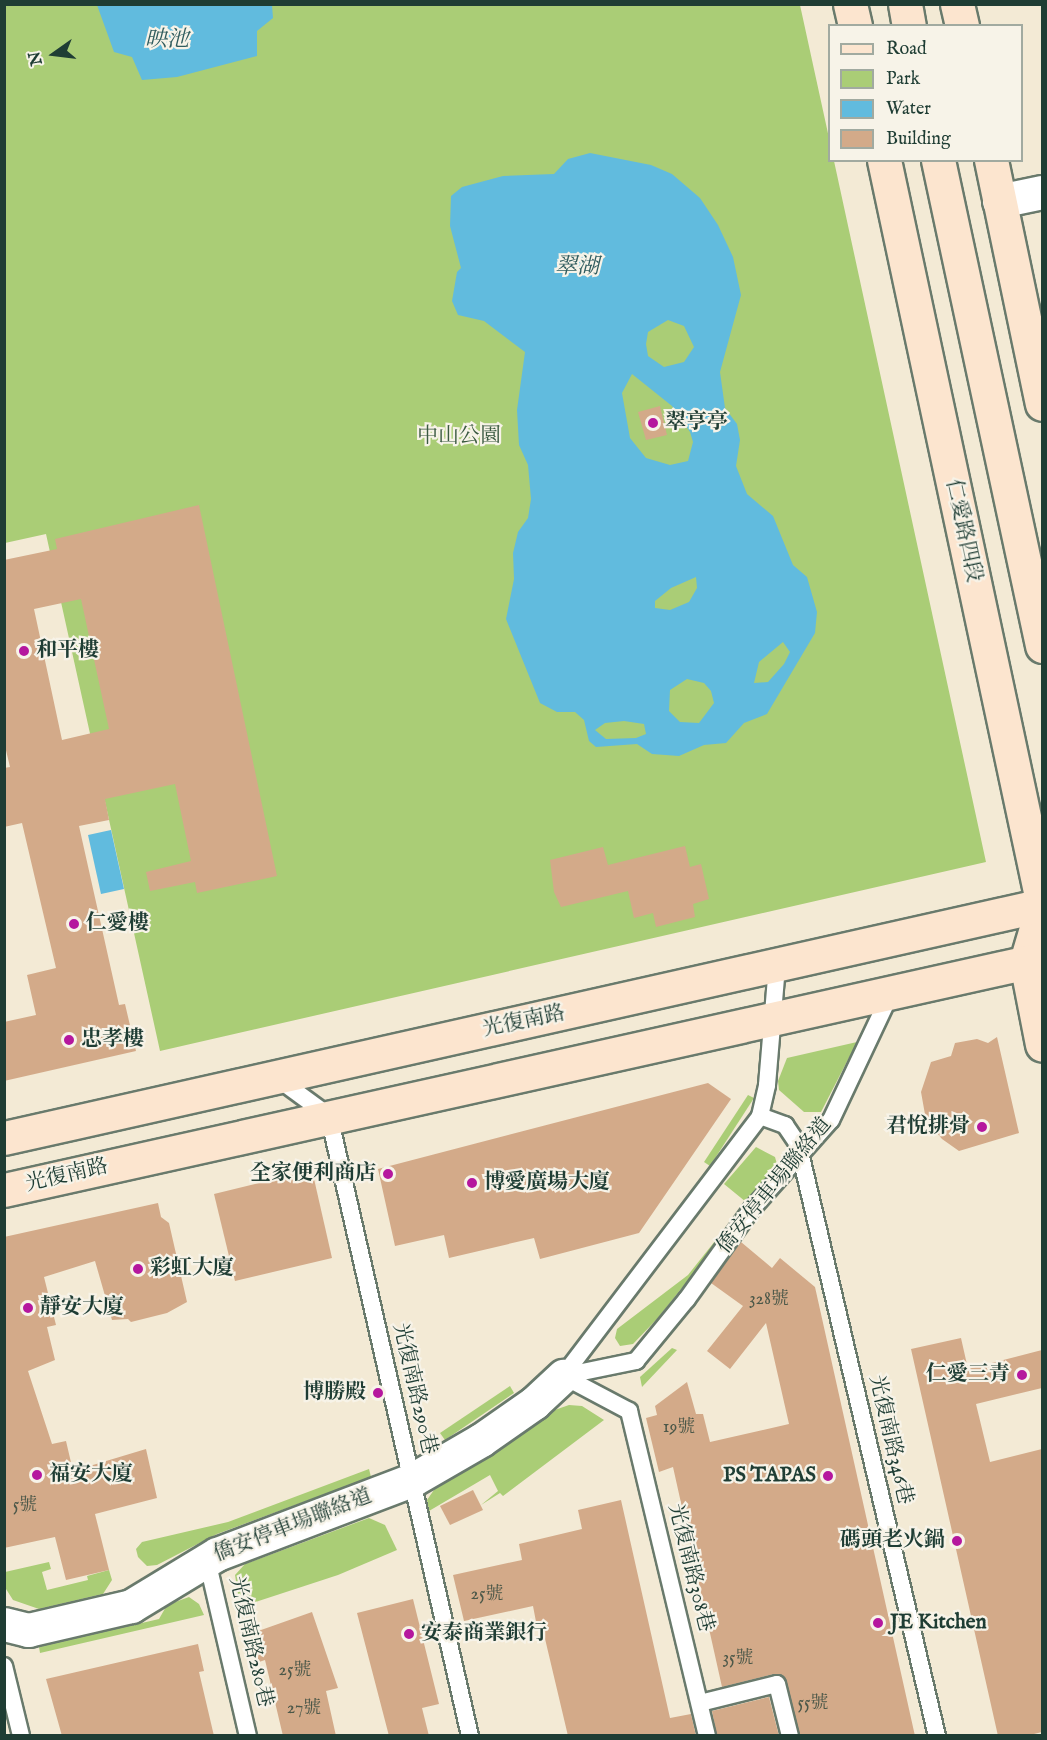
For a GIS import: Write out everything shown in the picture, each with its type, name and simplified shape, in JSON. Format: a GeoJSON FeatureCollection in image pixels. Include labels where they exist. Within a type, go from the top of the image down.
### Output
{"type":"FeatureCollection","features":[{"type":"Feature","properties":{"kind":"main road"},"geometry":{"type":"LineString","coordinates":[[850,4],[855,24]]}},
{"type":"Feature","properties":{"kind":"main road"},"geometry":{"type":"LineString","coordinates":[[905,4],[909,24]]}},
{"type":"Feature","properties":{"kind":"main road"},"geometry":{"type":"LineString","coordinates":[[957,4],[962,24]]}},
{"type":"Feature","properties":{"kind":"main road","name":"仁愛路四段"},"geometry":{"type":"LineString","coordinates":[[884,162],[1042,905],[1034,961],[1042,1044]]}},
{"type":"Feature","properties":{"kind":"main road"},"geometry":{"type":"LineString","coordinates":[[938,162],[1042,646]]}},
{"type":"Feature","properties":{"kind":"main road"},"geometry":{"type":"LineString","coordinates":[[991,162],[1042,404]]}},
{"type":"Feature","properties":{"kind":"main road","name":"光復南路"},"geometry":{"type":"LineString","coordinates":[[4,1138],[1042,905]]}},
{"type":"Feature","properties":{"kind":"main road","name":"光復南路"},"geometry":{"type":"LineString","coordinates":[[4,1190],[328,1116],[772,1021],[1034,961]]}},
{"type":"Feature","properties":{"kind":"street"},"geometry":{"type":"LineString","coordinates":[[999,201],[1042,192]]}},
{"type":"Feature","properties":{"kind":"street","name":"僑安停車場聯絡道"},"geometry":{"type":"LineString","coordinates":[[4,1624],[28,1630],[131,1606],[207,1560],[412,1480],[481,1440],[563,1376]]}},
{"type":"Feature","properties":{"kind":"lane","name":"僑安停車場聯絡道"},"geometry":{"type":"LineString","coordinates":[[563,1376],[760,1116],[767,1085],[777,966]]}},
{"type":"Feature","properties":{"kind":"lane","name":"僑安停車場聯絡道"},"geometry":{"type":"LineString","coordinates":[[563,1376],[636,1361],[687,1299],[752,1210],[831,1120],[891,993]]}},
{"type":"Feature","properties":{"kind":"lane"},"geometry":{"type":"LineString","coordinates":[[276,1077],[328,1116]]}},
{"type":"Feature","properties":{"kind":"lane","name":"光復南路290巷"},"geometry":{"type":"LineString","coordinates":[[328,1116],[470,1736]]}},
{"type":"Feature","properties":{"kind":"lane","name":"光復南路346巷"},"geometry":{"type":"LineString","coordinates":[[760,1116],[785,1125],[793,1134],[800,1155],[937,1736]]}},
{"type":"Feature","properties":{"kind":"lane","name":"光復南路308巷"},"geometry":{"type":"LineString","coordinates":[[563,1376],[629,1411],[707,1736]]}},
{"type":"Feature","properties":{"kind":"lane","name":"光復南路280巷"},"geometry":{"type":"LineString","coordinates":[[207,1560],[248,1736]]}},
{"type":"Feature","properties":{"kind":"lane"},"geometry":{"type":"LineString","coordinates":[[4,1666],[21,1736]]}},
{"type":"Feature","properties":{"kind":"lane"},"geometry":{"type":"LineString","coordinates":[[700,1703],[777,1684],[790,1736]]}},
{"type":"Feature","properties":{"kind":"green space","name":"中山公園"},"geometry":{"type":"Polygon","coordinates":[[[4,5],[800,5],[828,133],[828,162],[834,162],[986,862],[160,1051],[46,534],[5,543],[4,5]]]}},
{"type":"Feature","properties":{"kind":"green space"},"geometry":{"type":"Polygon","coordinates":[[[857,1042],[821,1112],[804,1112],[779,1090],[778,1081],[787,1058],[857,1042]]]}},
{"type":"Feature","properties":{"kind":"green space"},"geometry":{"type":"Polygon","coordinates":[[[748,1095],[754,1098],[710,1166],[704,1162],[748,1095]]]}},
{"type":"Feature","properties":{"kind":"green space"},"geometry":{"type":"Polygon","coordinates":[[[756,1147],[775,1157],[778,1168],[657,1319],[633,1344],[620,1346],[615,1338],[617,1329],[688,1275],[746,1202],[724,1184],[756,1147]]]}},
{"type":"Feature","properties":{"kind":"green space"},"geometry":{"type":"Polygon","coordinates":[[[672,1348],[677,1350],[642,1387],[640,1377],[672,1348]]]}},
{"type":"Feature","properties":{"kind":"green space"},"geometry":{"type":"Polygon","coordinates":[[[510,1386],[514,1393],[445,1440],[440,1433],[510,1386]]]}},
{"type":"Feature","properties":{"kind":"green space"},"geometry":{"type":"Polygon","coordinates":[[[569,1405],[582,1406],[604,1420],[503,1496],[500,1493],[481,1505],[498,1491],[490,1475],[429,1511],[427,1500],[436,1487],[488,1456],[549,1412],[569,1405]]]}},
{"type":"Feature","properties":{"kind":"green space"},"geometry":{"type":"Polygon","coordinates":[[[369,1469],[371,1477],[217,1534],[157,1565],[147,1566],[138,1557],[136,1549],[142,1542],[228,1522],[369,1469]]]}},
{"type":"Feature","properties":{"kind":"green space"},"geometry":{"type":"Polygon","coordinates":[[[369,1518],[385,1525],[397,1550],[338,1575],[240,1607],[235,1575],[245,1564],[369,1518]]]}},
{"type":"Feature","properties":{"kind":"green space"},"geometry":{"type":"Polygon","coordinates":[[[49,1562],[51,1569],[42,1572],[47,1590],[88,1580],[87,1576],[109,1570],[112,1580],[103,1594],[39,1609],[13,1600],[6,1589],[5,1572],[49,1562]]]}},
{"type":"Feature","properties":{"kind":"green space"},"geometry":{"type":"Polygon","coordinates":[[[189,1597],[199,1604],[204,1615],[40,1653],[39,1647],[159,1619],[167,1605],[189,1597]]]}},
{"type":"Feature","properties":{"kind":"water","name":"映池"},"geometry":{"type":"Polygon","coordinates":[[[97,5],[272,5],[273,18],[257,31],[257,56],[177,77],[142,80],[132,57],[114,52],[97,5]]]}},
{"type":"Feature","properties":{"kind":"water","name":"翠湖"},"geometry":{"type":"Polygon","coordinates":[[[590,153],[651,165],[672,174],[700,198],[718,225],[733,257],[741,295],[720,372],[725,408],[737,424],[740,440],[736,466],[747,494],[773,516],[793,565],[807,577],[817,612],[815,633],[767,714],[744,723],[726,743],[704,745],[679,756],[652,754],[637,744],[596,747],[589,741],[584,720],[575,712],[557,712],[540,703],[506,619],[514,579],[513,553],[518,532],[528,518],[531,499],[528,465],[519,445],[517,410],[525,352],[484,321],[458,315],[452,301],[457,272],[461,268],[450,226],[451,196],[462,187],[503,176],[554,174],[568,159],[590,153]],[[668,320],[648,332],[646,344],[648,356],[664,367],[684,362],[694,347],[684,326],[668,320]],[[632,374],[622,393],[630,438],[646,458],[670,465],[688,461],[693,442],[690,432],[672,406],[632,374]],[[696,577],[671,588],[655,601],[655,608],[670,610],[689,602],[697,588],[696,577]],[[783,642],[759,662],[754,683],[768,682],[784,664],[790,652],[783,642]],[[687,679],[670,690],[669,711],[680,722],[699,723],[714,703],[711,691],[704,683],[687,679]],[[624,721],[605,723],[595,730],[606,739],[636,738],[646,734],[644,724],[624,721]]]}},
{"type":"Feature","properties":{"kind":"water"},"geometry":{"type":"Polygon","coordinates":[[[111,830],[124,889],[101,894],[88,835],[111,830]]]}},
{"type":"Feature","properties":{"kind":"building","name":"翠亨亭"},"geometry":{"type":"Polygon","coordinates":[[[660,406],[667,435],[646,440],[638,412],[660,406]]]}},
{"type":"Feature","properties":{"kind":"building"},"geometry":{"type":"Polygon","coordinates":[[[199,505],[277,876],[197,893],[195,882],[150,891],[146,872],[191,861],[175,784],[105,799],[109,820],[79,826],[119,1005],[125,1004],[136,1051],[4,1081],[4,1022],[36,1015],[27,975],[56,968],[22,823],[4,827],[4,768],[10,767],[4,742],[4,560],[57,549],[55,539],[199,505]],[[81,599],[34,609],[62,740],[109,729],[81,599]]]}},
{"type":"Feature","properties":{"kind":"building"},"geometry":{"type":"Polygon","coordinates":[[[685,846],[690,867],[701,864],[709,899],[693,904],[695,917],[656,927],[653,913],[634,918],[628,891],[561,907],[554,892],[550,860],[603,847],[608,865],[685,846]]]}},
{"type":"Feature","properties":{"kind":"building"},"geometry":{"type":"Polygon","coordinates":[[[997,1037],[1019,1133],[959,1151],[942,1139],[926,1120],[921,1092],[931,1062],[951,1056],[955,1043],[977,1039],[988,1043],[997,1037]]]}},
{"type":"Feature","properties":{"kind":"building"},"geometry":{"type":"Polygon","coordinates":[[[708,1083],[731,1099],[639,1233],[540,1259],[534,1238],[449,1258],[444,1235],[395,1246],[378,1169],[708,1083]]]}},
{"type":"Feature","properties":{"kind":"building"},"geometry":{"type":"Polygon","coordinates":[[[312,1170],[332,1258],[235,1281],[214,1194],[312,1170]]]}},
{"type":"Feature","properties":{"kind":"building"},"geometry":{"type":"Polygon","coordinates":[[[158,1203],[161,1217],[169,1223],[187,1302],[167,1313],[131,1322],[128,1319],[112,1320],[95,1261],[44,1277],[56,1325],[47,1327],[55,1360],[28,1371],[52,1444],[66,1441],[73,1471],[146,1449],[157,1498],[95,1514],[109,1570],[66,1580],[55,1537],[4,1548],[4,1237],[158,1203]]]}},
{"type":"Feature","properties":{"kind":"building"},"geometry":{"type":"Polygon","coordinates":[[[741,1242],[772,1268],[780,1258],[815,1287],[915,1736],[800,1736],[784,1676],[774,1674],[722,1687],[673,1467],[659,1472],[646,1418],[657,1415],[655,1406],[687,1382],[696,1414],[703,1414],[710,1442],[789,1424],[766,1323],[730,1369],[707,1351],[743,1306],[711,1283],[741,1242]]]}},
{"type":"Feature","properties":{"kind":"building"},"geometry":{"type":"Polygon","coordinates":[[[961,1338],[968,1369],[1042,1350],[1042,1388],[976,1404],[990,1462],[1042,1449],[1042,1732],[1026,1736],[998,1736],[911,1349],[961,1338]]]}},
{"type":"Feature","properties":{"kind":"building"},"geometry":{"type":"Polygon","coordinates":[[[473,1490],[483,1510],[450,1525],[440,1506],[473,1490]]]}},
{"type":"Feature","properties":{"kind":"building"},"geometry":{"type":"Polygon","coordinates":[[[621,1500],[670,1718],[691,1714],[696,1736],[568,1736],[542,1626],[537,1627],[533,1606],[464,1621],[453,1575],[522,1560],[519,1544],[582,1529],[578,1510],[621,1500]]]}},
{"type":"Feature","properties":{"kind":"building"},"geometry":{"type":"Polygon","coordinates":[[[413,1599],[439,1704],[422,1708],[429,1736],[389,1736],[357,1613],[413,1599]]]}},
{"type":"Feature","properties":{"kind":"building"},"geometry":{"type":"Polygon","coordinates":[[[312,1612],[338,1688],[326,1691],[336,1736],[283,1736],[265,1660],[259,1662],[250,1634],[312,1612]]]}},
{"type":"Feature","properties":{"kind":"building"},"geometry":{"type":"Polygon","coordinates":[[[198,1644],[204,1671],[199,1672],[214,1736],[62,1736],[46,1679],[198,1644]]]}},
{"type":"Feature","properties":{"kind":"building"},"geometry":{"type":"Polygon","coordinates":[[[769,1697],[779,1736],[717,1736],[712,1711],[769,1697]]]}},
{"type":"Feature","properties":{"kind":"place","name":"翠亨亭"},"geometry":{"type":"Point","coordinates":[653,423]}},
{"type":"Feature","properties":{"kind":"place","name":"和平樓"},"geometry":{"type":"Point","coordinates":[24,651]}},
{"type":"Feature","properties":{"kind":"place","name":"仁愛樓"},"geometry":{"type":"Point","coordinates":[74,924]}},
{"type":"Feature","properties":{"kind":"place","name":"忠孝樓"},"geometry":{"type":"Point","coordinates":[69,1040]}},
{"type":"Feature","properties":{"kind":"place","name":"君悅排骨"},"geometry":{"type":"Point","coordinates":[982,1127]}},
{"type":"Feature","properties":{"kind":"place","name":"全家便利商店"},"geometry":{"type":"Point","coordinates":[388,1174]}},
{"type":"Feature","properties":{"kind":"place","name":"博愛廣場大廈"},"geometry":{"type":"Point","coordinates":[472,1183]}},
{"type":"Feature","properties":{"kind":"place","name":"彩虹大廈"},"geometry":{"type":"Point","coordinates":[138,1269]}},
{"type":"Feature","properties":{"kind":"place","name":"靜安大廈"},"geometry":{"type":"Point","coordinates":[28,1308]}},
{"type":"Feature","properties":{"kind":"place","name":"仁愛三青"},"geometry":{"type":"Point","coordinates":[1022,1375]}},
{"type":"Feature","properties":{"kind":"place","name":"博勝殿"},"geometry":{"type":"Point","coordinates":[378,1393]}},
{"type":"Feature","properties":{"kind":"place","name":"福安大廈"},"geometry":{"type":"Point","coordinates":[37,1475]}},
{"type":"Feature","properties":{"kind":"place","name":"PS TAPAS"},"geometry":{"type":"Point","coordinates":[828,1476]}},
{"type":"Feature","properties":{"kind":"place","name":"碼頭老火鍋"},"geometry":{"type":"Point","coordinates":[957,1541]}},
{"type":"Feature","properties":{"kind":"place","name":"JE Kitchen"},"geometry":{"type":"Point","coordinates":[878,1623]}},
{"type":"Feature","properties":{"kind":"place","name":"安泰商業銀行"},"geometry":{"type":"Point","coordinates":[409,1634]}}]}
